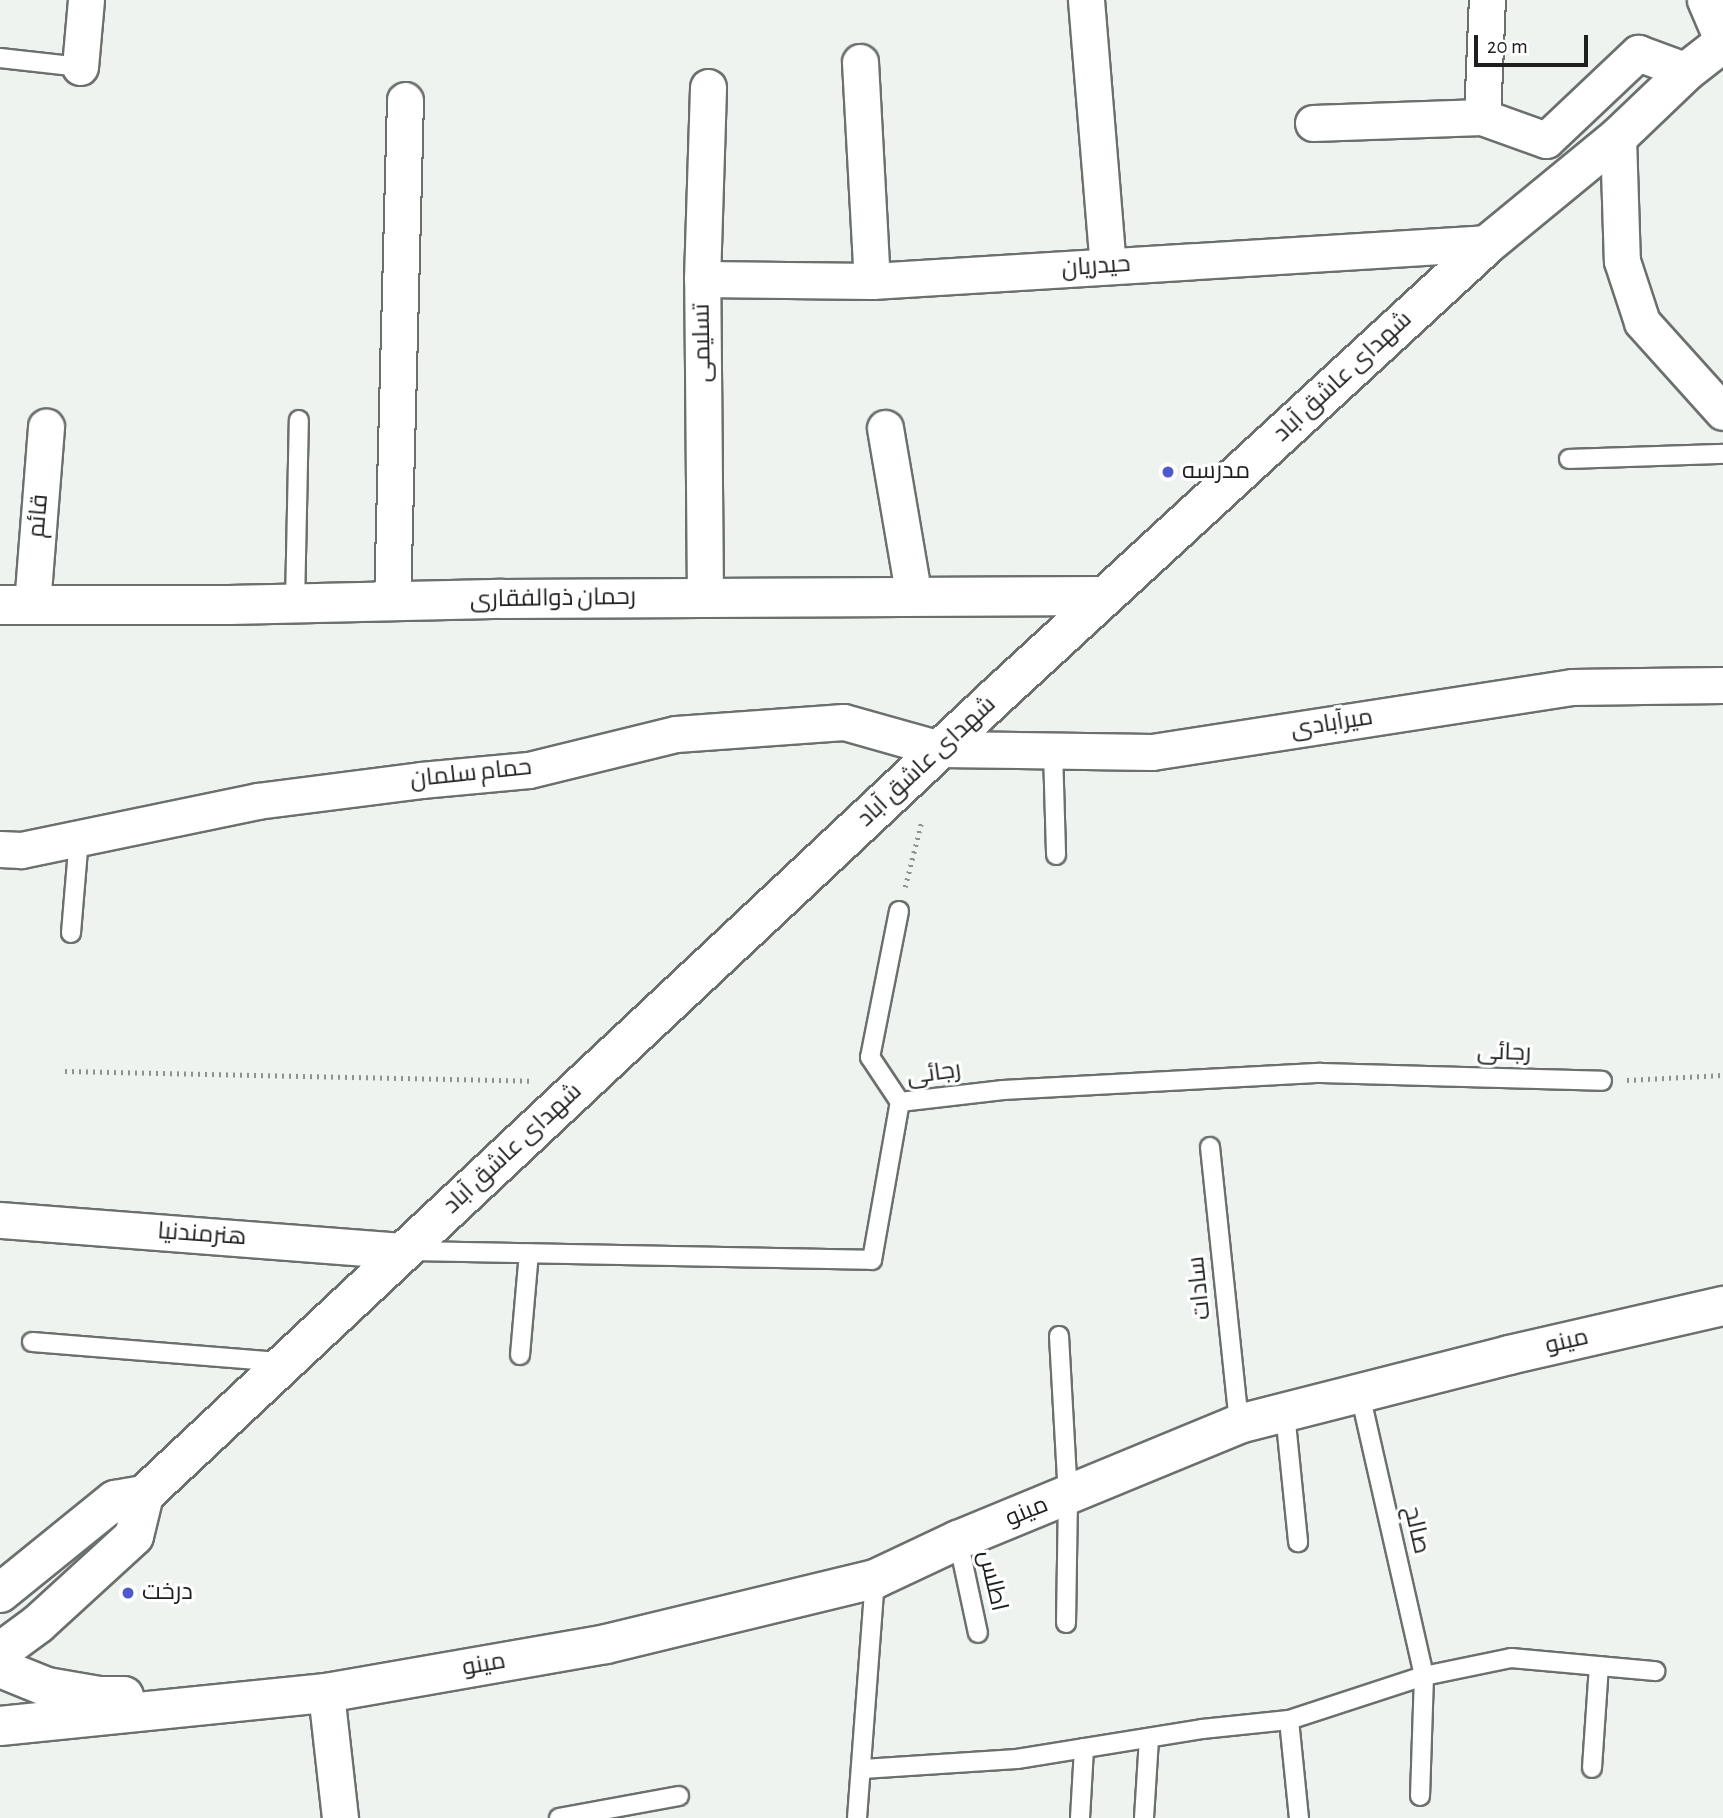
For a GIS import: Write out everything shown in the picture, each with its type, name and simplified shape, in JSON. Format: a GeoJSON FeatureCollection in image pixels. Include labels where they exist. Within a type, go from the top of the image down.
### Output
{"type":"FeatureCollection","features":[{"type":"Feature","properties":{"kind":"street"},"geometry":{"type":"LineString","coordinates":[[79,67],[86,0]]}},
{"type":"Feature","properties":{"kind":"street"},"geometry":{"type":"LineString","coordinates":[[1086,0],[1108,266]]}},
{"type":"Feature","properties":{"kind":"street"},"geometry":{"type":"LineString","coordinates":[[1482,117],[1487,0]]}},
{"type":"Feature","properties":{"kind":"street"},"geometry":{"type":"LineString","coordinates":[[1705,0],[1723,43]]}},
{"type":"Feature","properties":{"kind":"street","name":"شهدای عاشق آباد"},"geometry":{"type":"LineString","coordinates":[[144,1496],[1105,596],[1489,243],[1618,137],[1687,71],[1723,43]]}},
{"type":"Feature","properties":{"kind":"street"},"geometry":{"type":"LineString","coordinates":[[1313,123],[1482,117],[1546,139],[1638,53],[1687,71]]}},
{"type":"Feature","properties":{"kind":"street"},"geometry":{"type":"LineString","coordinates":[[860,62],[872,281]]}},
{"type":"Feature","properties":{"kind":"street","name":"تسلیمی"},"geometry":{"type":"LineString","coordinates":[[705,598],[702,279],[708,87]]}},
{"type":"Feature","properties":{"kind":"street"},"geometry":{"type":"LineString","coordinates":[[392,601],[405,100]]}},
{"type":"Feature","properties":{"kind":"street"},"geometry":{"type":"LineString","coordinates":[[1618,137],[1622,261],[1642,322],[1723,412]]}},
{"type":"Feature","properties":{"kind":"street","name":"حیدریان"},"geometry":{"type":"LineString","coordinates":[[702,279],[872,281],[1489,243]]}},
{"type":"Feature","properties":{"kind":"street","name":"قائم"},"geometry":{"type":"LineString","coordinates":[[16,605],[46,427]]}},
{"type":"Feature","properties":{"kind":"street"},"geometry":{"type":"LineString","coordinates":[[885,428],[914,597]]}},
{"type":"Feature","properties":{"kind":"street","name":"رحمان ذوالفقاری"},"geometry":{"type":"LineString","coordinates":[[16,605],[1105,596]]}},
{"type":"Feature","properties":{"kind":"street","name":"میرآبادی"},"geometry":{"type":"LineString","coordinates":[[940,750],[1152,752],[1572,687],[1723,685]]}},
{"type":"Feature","properties":{"kind":"street","name":"حمام سلمان"},"geometry":{"type":"LineString","coordinates":[[0,849],[21,850],[257,801],[421,780],[529,770],[676,734],[844,722],[940,750]]}},
{"type":"Feature","properties":{"kind":"street","name":"هنرمندنیا"},"geometry":{"type":"LineString","coordinates":[[0,1220],[404,1251]]}},
{"type":"Feature","properties":{"kind":"street","name":"مینو"},"geometry":{"type":"LineString","coordinates":[[0,1726],[326,1693],[606,1644],[875,1579],[957,1540],[1239,1424],[1723,1306]]}},
{"type":"Feature","properties":{"kind":"street"},"geometry":{"type":"LineString","coordinates":[[0,1593],[115,1500],[144,1496],[134,1536],[38,1624],[0,1652]]}},
{"type":"Feature","properties":{"kind":"street","name":"مینو"},"geometry":{"type":"LineString","coordinates":[[0,1668],[47,1687],[99,1696],[326,1693]]}},
{"type":"Feature","properties":{"kind":"street"},"geometry":{"type":"LineString","coordinates":[[326,1693],[340,1818]]}},
{"type":"Feature","properties":{"kind":"lane"},"geometry":{"type":"LineString","coordinates":[[0,58],[79,67]]}},
{"type":"Feature","properties":{"kind":"lane"},"geometry":{"type":"LineString","coordinates":[[295,604],[299,420]]}},
{"type":"Feature","properties":{"kind":"lane"},"geometry":{"type":"LineString","coordinates":[[1569,459],[1723,454]]}},
{"type":"Feature","properties":{"kind":"lane"},"geometry":{"type":"LineString","coordinates":[[1053,751],[1056,855]]}},
{"type":"Feature","properties":{"kind":"lane"},"geometry":{"type":"LineString","coordinates":[[71,933],[79,838]]}},
{"type":"Feature","properties":{"kind":"lane"},"geometry":{"type":"LineString","coordinates":[[899,911],[870,1057],[900,1102]]}},
{"type":"Feature","properties":{"kind":"lane","name":"رجائی"},"geometry":{"type":"LineString","coordinates":[[404,1251],[872,1260],[900,1102],[1003,1090],[1321,1073],[1602,1081]]}},
{"type":"Feature","properties":{"kind":"lane","name":"سادات"},"geometry":{"type":"LineString","coordinates":[[1210,1147],[1239,1424]]}},
{"type":"Feature","properties":{"kind":"lane"},"geometry":{"type":"LineString","coordinates":[[520,1355],[529,1253]]}},
{"type":"Feature","properties":{"kind":"lane"},"geometry":{"type":"LineString","coordinates":[[1059,1336],[1068,1496],[1066,1623]]}},
{"type":"Feature","properties":{"kind":"lane"},"geometry":{"type":"LineString","coordinates":[[32,1342],[285,1362]]}},
{"type":"Feature","properties":{"kind":"lane","name":"صالح"},"geometry":{"type":"LineString","coordinates":[[1360,1394],[1423,1676],[1420,1796]]}},
{"type":"Feature","properties":{"kind":"lane"},"geometry":{"type":"LineString","coordinates":[[1285,1413],[1298,1542]]}},
{"type":"Feature","properties":{"kind":"lane","name":"اطلس"},"geometry":{"type":"LineString","coordinates":[[957,1540],[978,1633]]}},
{"type":"Feature","properties":{"kind":"lane"},"geometry":{"type":"LineString","coordinates":[[857,1818],[863,1769],[875,1579]]}},
{"type":"Feature","properties":{"kind":"lane"},"geometry":{"type":"LineString","coordinates":[[863,1769],[1017,1759],[1289,1720],[1423,1676],[1511,1658],[1656,1671]]}},
{"type":"Feature","properties":{"kind":"lane"},"geometry":{"type":"LineString","coordinates":[[1592,1768],[1599,1666]]}},
{"type":"Feature","properties":{"kind":"lane"},"geometry":{"type":"LineString","coordinates":[[1289,1720],[1299,1818]]}},
{"type":"Feature","properties":{"kind":"lane"},"geometry":{"type":"LineString","coordinates":[[1144,1818],[1149,1738]]}},
{"type":"Feature","properties":{"kind":"lane"},"geometry":{"type":"LineString","coordinates":[[1080,1818],[1084,1748]]}},
{"type":"Feature","properties":{"kind":"lane"},"geometry":{"type":"LineString","coordinates":[[559,1818],[679,1796]]}},
{"type":"Feature","properties":{"kind":"path"},"geometry":{"type":"LineString","coordinates":[[899,911],[923,817]]}},
{"type":"Feature","properties":{"kind":"path"},"geometry":{"type":"LineString","coordinates":[[65,1072],[585,1082]]}},
{"type":"Feature","properties":{"kind":"path"},"geometry":{"type":"LineString","coordinates":[[1602,1081],[1723,1075]]}},
{"type":"Feature","properties":{"kind":"place","name":"مدرسه"},"geometry":{"type":"Point","coordinates":[1168,472]}},
{"type":"Feature","properties":{"kind":"place","name":"درخت"},"geometry":{"type":"Point","coordinates":[128,1593]}}]}
